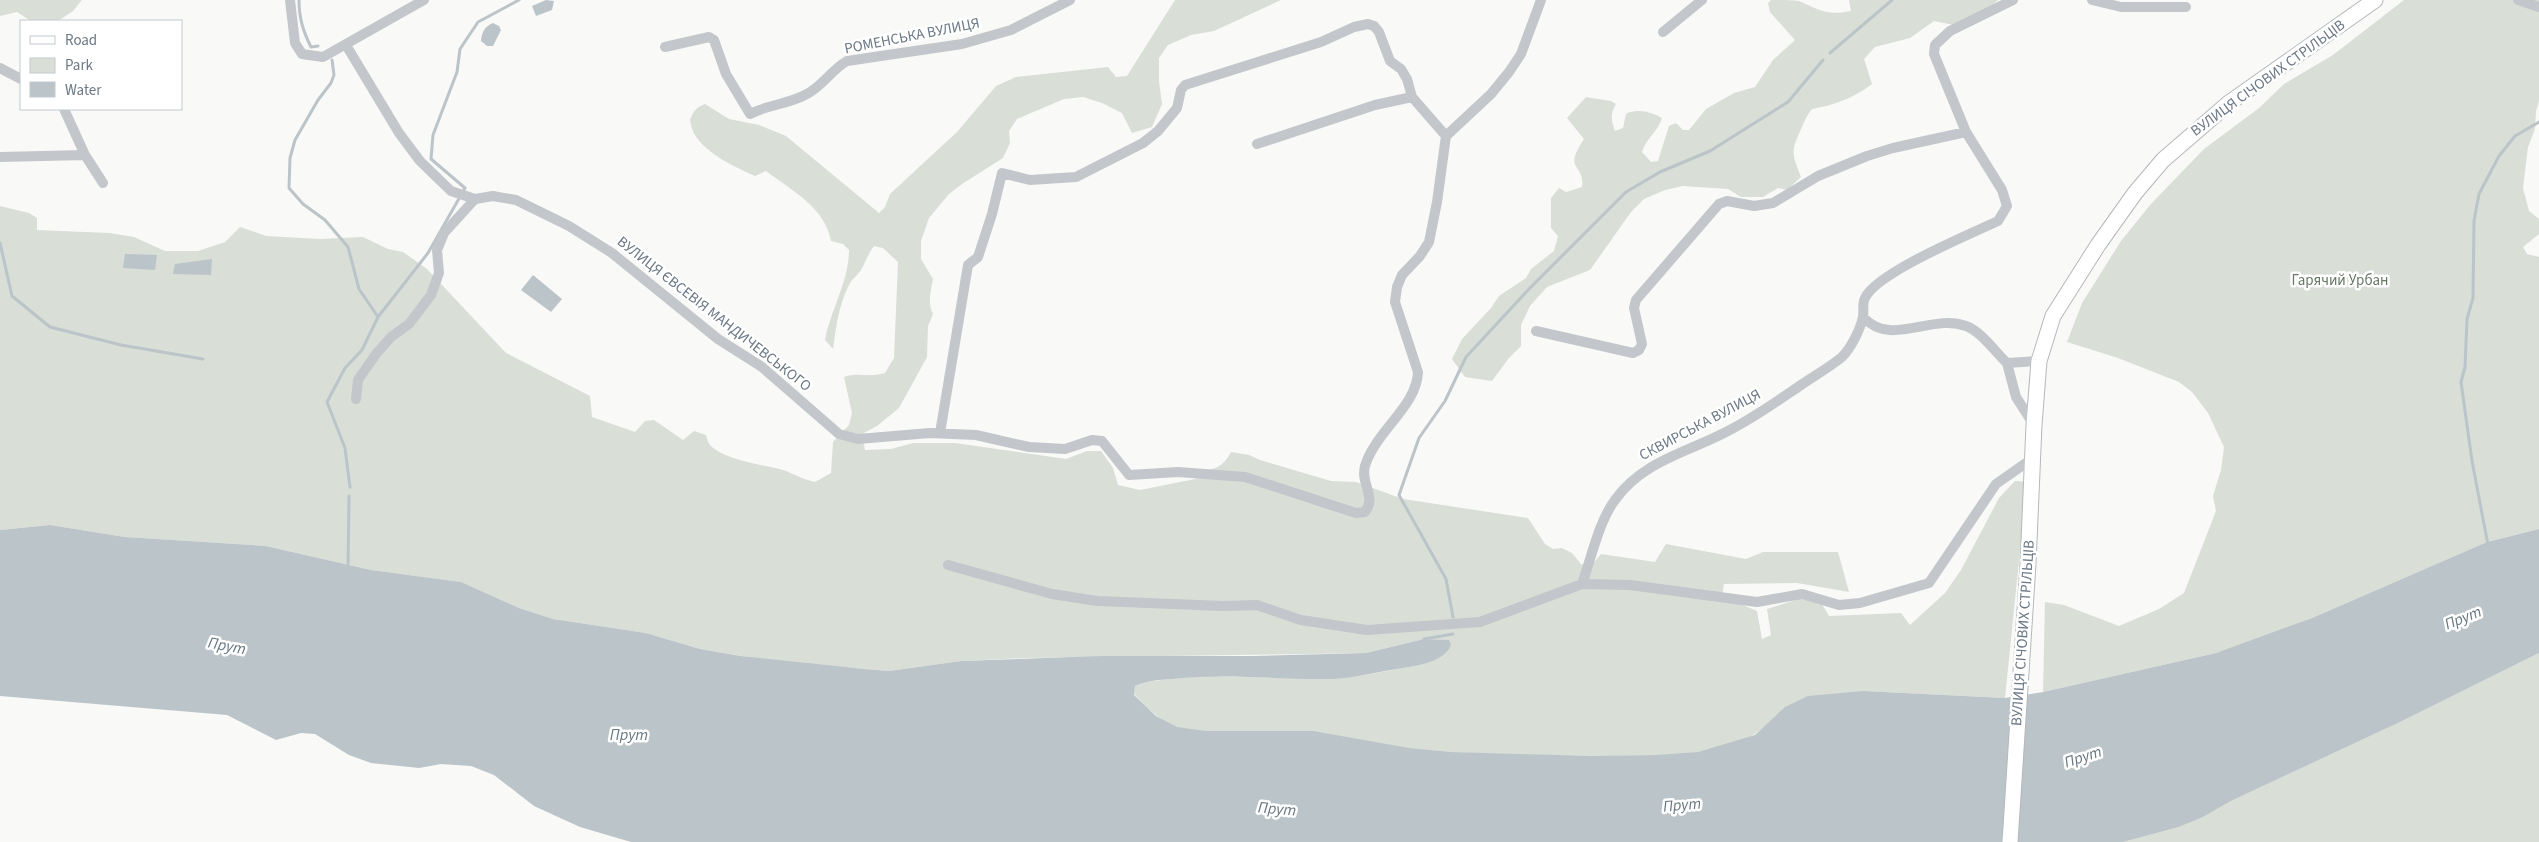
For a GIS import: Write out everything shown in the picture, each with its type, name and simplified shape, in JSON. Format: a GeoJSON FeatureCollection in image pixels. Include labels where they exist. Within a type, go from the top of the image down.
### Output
{"type":"FeatureCollection","features":[{"type":"Feature","properties":{"kind":"main road","name":"ВУЛИЦЯ СІЧОВИХ СТРІЛЬЦІВ"},"geometry":{"type":"LineString","coordinates":[[2010,842],[2039,361],[2053,316],[2066,292],[2135,193],[2163,160],[2229,103],[2375,0]]}},
{"type":"Feature","properties":{"kind":"street"},"geometry":{"type":"LineString","coordinates":[[290,0],[295,43],[302,54],[323,57],[424,0]]}},
{"type":"Feature","properties":{"kind":"street","name":"РОМЕНСЬКА ВУЛИЦЯ"},"geometry":{"type":"LineString","coordinates":[[665,46],[709,38],[714,40],[726,74],[750,114],[805,95],[825,80],[835,68],[848,61],[962,44],[1011,30],[1070,0]]}},
{"type":"Feature","properties":{"kind":"street"},"geometry":{"type":"LineString","coordinates":[[940,433],[968,265],[978,257],[992,214],[1002,173],[1030,180],[1076,177],[1143,143],[1158,131],[1177,108],[1181,90],[1185,85],[1303,48],[1354,27],[1368,24],[1374,26],[1379,32],[1390,61],[1401,69],[1407,79],[1412,97],[1446,136],[1491,94],[1510,72],[1521,54],[1541,0]]}},
{"type":"Feature","properties":{"kind":"street"},"geometry":{"type":"LineString","coordinates":[[1663,32],[1702,0]]}},
{"type":"Feature","properties":{"kind":"street","name":"СКВИРСЬКА ВУЛИЦЯ"},"geometry":{"type":"LineString","coordinates":[[1582,584],[1598,538],[1615,500],[1638,475],[1666,458],[1724,434],[1766,409],[1826,368],[1843,356],[1853,341],[1863,317],[1864,298],[1877,282],[1908,264],[1998,221],[2007,206],[2002,190],[1966,132],[1939,70],[1934,54],[1934,46],[1950,31],[2013,0]]}},
{"type":"Feature","properties":{"kind":"street"},"geometry":{"type":"LineString","coordinates":[[2092,0],[2121,7],[2186,7]]}},
{"type":"Feature","properties":{"kind":"street"},"geometry":{"type":"LineString","coordinates":[[2518,0],[2539,7]]}},
{"type":"Feature","properties":{"kind":"street","name":"ВУЛИЦЯ ЄВСЕВІЯ МАНДИЧЕВСЬКОГО"},"geometry":{"type":"LineString","coordinates":[[346,45],[399,133],[420,161],[452,191],[472,199],[493,196],[516,200],[568,226],[612,253],[718,339],[762,367],[839,434],[858,439],[940,433],[976,435],[1030,447],[1065,449],[1092,440],[1102,441],[1128,475],[1178,472],[1245,477],[1356,513],[1366,512],[1372,500],[1363,475],[1367,460],[1380,436],[1413,393],[1417,380],[1418,372],[1395,302],[1396,287],[1402,275],[1420,256],[1428,242],[1437,202],[1446,136]]}},
{"type":"Feature","properties":{"kind":"street"},"geometry":{"type":"LineString","coordinates":[[0,68],[20,78]]}},
{"type":"Feature","properties":{"kind":"street"},"geometry":{"type":"LineString","coordinates":[[1257,144],[1375,105],[1412,97]]}},
{"type":"Feature","properties":{"kind":"street"},"geometry":{"type":"LineString","coordinates":[[64,110],[85,155],[103,183]]}},
{"type":"Feature","properties":{"kind":"street"},"geometry":{"type":"LineString","coordinates":[[1536,331],[1633,353],[1640,350],[1642,344],[1634,308],[1636,300],[1719,204],[1726,201],[1754,206],[1773,203],[1818,176],[1867,156],[1893,148],[1966,132]]}},
{"type":"Feature","properties":{"kind":"street"},"geometry":{"type":"LineString","coordinates":[[0,157],[85,155]]}},
{"type":"Feature","properties":{"kind":"street"},"geometry":{"type":"LineString","coordinates":[[356,400],[358,380],[376,354],[391,337],[409,324],[431,295],[439,273],[437,250],[444,233],[472,199]]}},
{"type":"Feature","properties":{"kind":"street"},"geometry":{"type":"LineString","coordinates":[[1863,317],[1878,330],[1888,332],[1932,325],[1966,326],[1976,332],[2006,363],[2016,397],[2034,425]]}},
{"type":"Feature","properties":{"kind":"street"},"geometry":{"type":"LineString","coordinates":[[2006,363],[2039,361]]}},
{"type":"Feature","properties":{"kind":"street"},"geometry":{"type":"LineString","coordinates":[[948,565],[1052,594],[1097,601],[1223,606],[1257,605],[1301,620],[1367,630],[1480,622],[1582,584],[1630,585],[1757,602],[1802,594],[1839,605],[1860,603],[1929,583],[1996,484],[2033,458]]}},
{"type":"Feature","properties":{"kind":"green space"},"geometry":{"type":"Polygon","coordinates":[[[0,0],[82,0],[73,11],[60,20],[29,20],[17,12],[0,16],[0,0]]]}},
{"type":"Feature","properties":{"kind":"green space"},"geometry":{"type":"Polygon","coordinates":[[[1175,0],[1281,0],[1214,31],[1191,35],[1168,45],[1159,58],[1162,104],[1152,127],[1132,133],[1122,113],[1102,103],[1083,97],[1064,99],[1017,119],[1009,131],[1010,143],[1003,158],[949,194],[929,218],[921,241],[921,259],[933,279],[930,301],[933,314],[928,326],[927,357],[899,408],[877,426],[862,434],[865,450],[891,449],[913,443],[955,443],[1066,459],[1087,451],[1101,451],[1113,468],[1118,485],[1140,490],[1200,478],[1206,470],[1221,465],[1231,452],[1249,455],[1331,481],[1356,482],[1403,499],[1528,518],[1545,544],[1553,549],[1562,548],[1572,553],[1581,564],[1592,565],[1601,554],[1655,562],[1666,544],[1746,559],[1763,552],[1838,552],[1849,592],[1797,583],[1724,584],[1722,596],[1757,611],[1762,639],[1771,635],[1767,609],[1799,599],[1820,601],[1829,616],[1901,613],[1910,625],[1945,593],[1961,570],[1999,498],[2015,481],[2027,482],[2005,698],[1864,691],[1763,728],[1748,738],[1731,745],[1712,750],[1671,755],[1512,755],[1428,750],[1289,735],[1197,732],[1176,727],[1158,717],[1134,694],[1135,686],[1144,682],[1198,676],[1336,679],[1365,675],[1414,666],[1443,640],[1424,639],[1366,653],[1025,658],[961,661],[889,671],[777,662],[700,649],[646,633],[553,619],[519,608],[460,582],[371,570],[266,546],[125,537],[50,525],[0,530],[0,206],[29,213],[37,218],[37,230],[109,233],[134,237],[165,251],[198,251],[225,242],[240,227],[266,236],[320,239],[363,237],[388,249],[403,252],[427,269],[506,353],[590,396],[592,417],[635,432],[645,421],[654,420],[683,440],[694,431],[706,435],[710,445],[724,455],[783,470],[815,482],[831,473],[833,442],[849,425],[852,413],[844,377],[885,373],[894,358],[898,262],[883,248],[874,246],[846,292],[838,316],[833,349],[825,340],[846,273],[849,250],[843,244],[831,241],[828,229],[815,209],[766,171],[755,176],[722,160],[707,149],[692,130],[690,120],[695,110],[705,104],[729,119],[759,125],[786,136],[879,213],[885,207],[890,194],[957,132],[996,86],[1016,77],[1108,67],[1116,77],[1127,76],[1175,0]]]}},
{"type":"Feature","properties":{"kind":"green space"},"geometry":{"type":"Polygon","coordinates":[[[1771,0],[1799,1],[1823,11],[1835,13],[1851,11],[1849,0],[1998,0],[1984,12],[1959,26],[1934,21],[1910,38],[1875,47],[1864,59],[1872,84],[1844,100],[1812,109],[1807,115],[1794,147],[1795,162],[1801,177],[1787,190],[1778,188],[1763,197],[1741,197],[1728,189],[1683,186],[1665,190],[1644,199],[1631,212],[1590,270],[1547,287],[1530,306],[1521,325],[1521,346],[1509,358],[1492,381],[1465,377],[1452,359],[1462,339],[1491,308],[1499,296],[1526,278],[1531,269],[1554,251],[1558,236],[1551,228],[1551,198],[1559,188],[1566,192],[1582,187],[1582,179],[1574,162],[1584,139],[1567,118],[1586,97],[1611,101],[1616,104],[1612,117],[1615,131],[1623,128],[1626,114],[1630,112],[1644,112],[1658,116],[1662,118],[1660,123],[1642,152],[1651,162],[1658,161],[1669,126],[1676,123],[1683,130],[1689,130],[1706,109],[1734,93],[1755,87],[1773,60],[1795,40],[1770,12],[1768,3],[1771,0]]]}},
{"type":"Feature","properties":{"kind":"green space","name":"Гарячий Урбан"},"geometry":{"type":"Polygon","coordinates":[[[2404,0],[2539,0],[2539,101],[2536,111],[2535,129],[2528,147],[2523,188],[2529,211],[2539,219],[2539,234],[2523,247],[2527,254],[2539,257],[2539,529],[2487,542],[2312,618],[2251,642],[2216,653],[2043,692],[2045,602],[2064,605],[2119,626],[2159,609],[2184,593],[2216,511],[2213,496],[2221,470],[2224,447],[2208,413],[2192,392],[2179,382],[2118,358],[2067,342],[2082,303],[2121,241],[2150,205],[2204,149],[2259,108],[2284,84],[2333,55],[2404,0]]]}},
{"type":"Feature","properties":{"kind":"green space"},"geometry":{"type":"Polygon","coordinates":[[[2539,653],[2539,842],[2123,842],[2179,827],[2203,817],[2231,801],[2400,722],[2539,653]]]}},
{"type":"Feature","properties":{"kind":"water"},"geometry":{"type":"Polygon","coordinates":[[[546,0],[554,1],[552,10],[536,16],[532,6],[546,0]]]}},
{"type":"Feature","properties":{"kind":"water"},"geometry":{"type":"Polygon","coordinates":[[[493,23],[499,26],[501,30],[493,46],[487,46],[481,41],[482,35],[484,30],[493,23]]]}},
{"type":"Feature","properties":{"kind":"water"},"geometry":{"type":"Polygon","coordinates":[[[125,254],[157,255],[155,270],[123,268],[125,254]]]}},
{"type":"Feature","properties":{"kind":"water"},"geometry":{"type":"Polygon","coordinates":[[[212,259],[211,275],[173,274],[175,264],[212,259]]]}},
{"type":"Feature","properties":{"kind":"water"},"geometry":{"type":"Polygon","coordinates":[[[533,275],[562,299],[551,312],[521,290],[533,275]]]}},
{"type":"Feature","properties":{"kind":"water","name":"Прут"},"geometry":{"type":"Polygon","coordinates":[[[50,525],[125,537],[266,546],[371,570],[461,582],[519,608],[553,619],[646,633],[700,649],[741,656],[864,669],[889,671],[961,661],[1103,656],[1253,656],[1366,653],[1424,639],[1449,640],[1451,645],[1447,651],[1442,656],[1428,663],[1357,676],[1333,679],[1193,677],[1144,683],[1135,686],[1134,695],[1156,716],[1177,727],[1206,731],[1313,731],[1409,748],[1451,752],[1591,756],[1698,752],[1755,735],[1785,707],[1808,696],[1864,691],[2005,698],[2043,692],[2216,653],[2312,618],[2487,542],[2539,529],[2539,653],[2400,722],[2231,801],[2203,817],[2179,827],[2123,842],[631,842],[580,827],[534,806],[494,775],[471,766],[441,764],[419,768],[371,763],[349,755],[315,734],[301,733],[276,740],[227,715],[0,696],[0,530],[50,525]]]}},
{"type":"Feature","properties":{"kind":"waterway"},"geometry":{"type":"LineString","coordinates":[[299,0],[301,19],[306,35],[311,47],[318,46]]}},
{"type":"Feature","properties":{"kind":"waterway"},"geometry":{"type":"LineString","coordinates":[[350,487],[345,448],[327,402],[345,368],[362,350],[378,317],[428,253],[465,188],[431,159],[433,135],[457,72],[460,49],[478,22],[519,0]]}},
{"type":"Feature","properties":{"kind":"waterway"},"geometry":{"type":"LineString","coordinates":[[1830,53],[1892,0]]}},
{"type":"Feature","properties":{"kind":"waterway"},"geometry":{"type":"LineString","coordinates":[[332,60],[334,75],[331,83],[318,100],[295,140],[290,158],[289,188],[303,204],[325,220],[348,247],[359,289],[378,317]]}},
{"type":"Feature","properties":{"kind":"waterway"},"geometry":{"type":"LineString","coordinates":[[1453,617],[1446,579],[1399,495],[1419,438],[1445,401],[1466,357],[1529,289],[1626,192],[1660,172],[1710,151],[1788,102],[1823,60]]}},
{"type":"Feature","properties":{"kind":"waterway"},"geometry":{"type":"LineString","coordinates":[[2488,545],[2472,461],[2461,382],[2465,367],[2467,319],[2473,298],[2474,221],[2479,194],[2499,156],[2515,136],[2539,122]]}},
{"type":"Feature","properties":{"kind":"waterway"},"geometry":{"type":"LineString","coordinates":[[0,243],[12,296],[50,327],[121,345],[203,359]]}},
{"type":"Feature","properties":{"kind":"waterway"},"geometry":{"type":"LineString","coordinates":[[348,568],[349,496]]}},
{"type":"Feature","properties":{"kind":"waterway"},"geometry":{"type":"LineString","coordinates":[[1424,639],[1453,634]]}}]}
